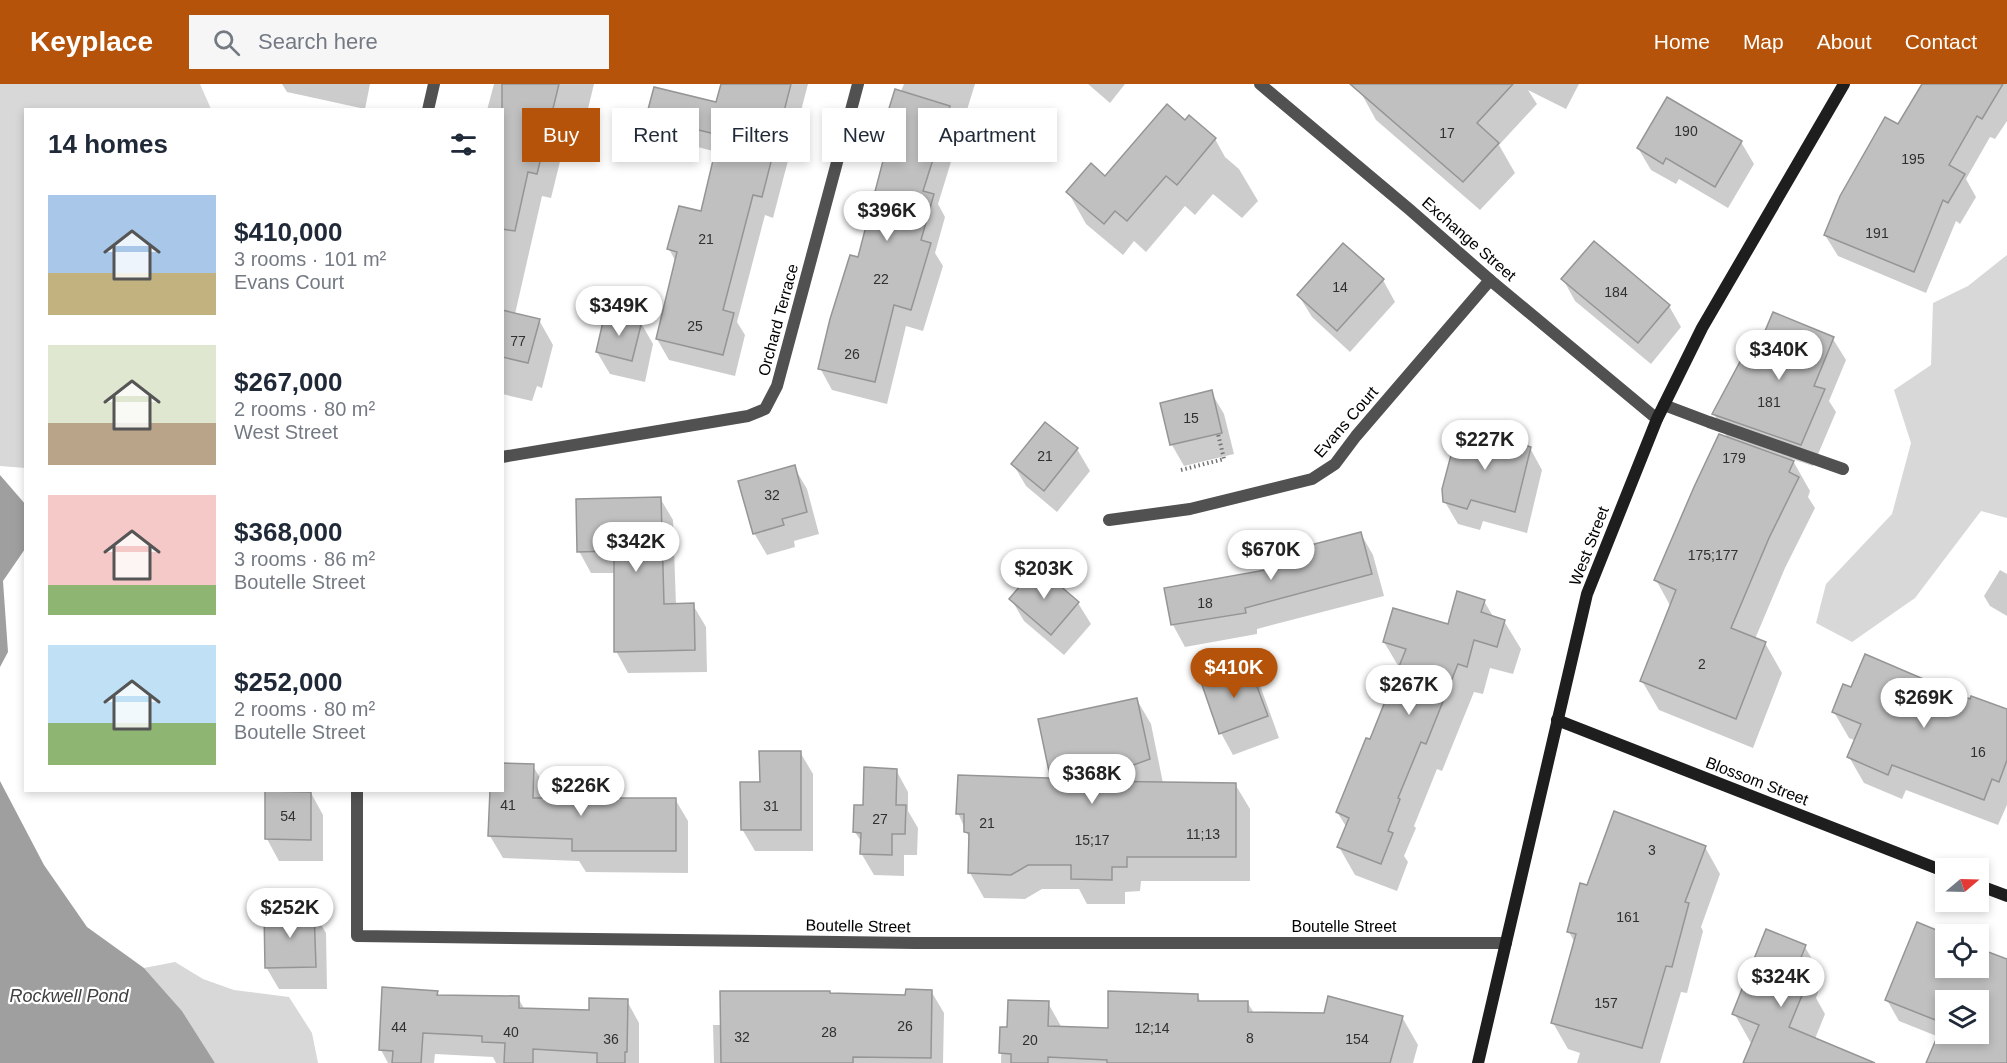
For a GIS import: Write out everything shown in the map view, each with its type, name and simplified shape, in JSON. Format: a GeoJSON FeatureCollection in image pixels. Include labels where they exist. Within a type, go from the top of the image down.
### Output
{"type":"FeatureCollection","features":[{"type":"Feature","properties":{"kind":"main road","name":"West Street"},"geometry":{"type":"LineString","coordinates":[[1478,1063],[1587,594],[1657,419],[1702,328],[1844,84]]}},
{"type":"Feature","properties":{"kind":"main road","name":"Blossom Street"},"geometry":{"type":"LineString","coordinates":[[1557,720],[1935,868]]}},
{"type":"Feature","properties":{"kind":"main road"},"geometry":{"type":"LineString","coordinates":[[1989,889],[2007,896]]}},
{"type":"Feature","properties":{"kind":"street"},"geometry":{"type":"LineString","coordinates":[[428,108],[434,84]]}},
{"type":"Feature","properties":{"kind":"street","name":"Orchard Terrace"},"geometry":{"type":"LineString","coordinates":[[504,457],[748,416],[765,409],[777,386],[858,84]]}},
{"type":"Feature","properties":{"kind":"street","name":"Exchange Street"},"geometry":{"type":"LineString","coordinates":[[1260,84],[1657,419]]}},
{"type":"Feature","properties":{"kind":"street","name":"Evans Court"},"geometry":{"type":"LineString","coordinates":[[1109,520],[1190,508],[1312,479],[1335,464],[1356,435],[1490,280]]}},
{"type":"Feature","properties":{"kind":"street"},"geometry":{"type":"LineString","coordinates":[[1664,405],[1843,469]]}},
{"type":"Feature","properties":{"kind":"street","name":"Boutelle Street"},"geometry":{"type":"LineString","coordinates":[[357,792],[357,936],[915,943],[1506,943]]}},
{"type":"Feature","properties":{"kind":"path"},"geometry":{"type":"LineString","coordinates":[[1181,470],[1224,459],[1218,434]]}},
{"type":"Feature","properties":{"kind":"shaded area"},"geometry":{"type":"Polygon","coordinates":[[[0,84],[200,84],[211,108],[24,108],[24,468],[0,466],[0,84]]]}},
{"type":"Feature","properties":{"kind":"shaded area"},"geometry":{"type":"Polygon","coordinates":[[[2007,255],[2007,518],[1981,511],[1915,598],[1852,642],[1816,623],[1826,584],[1892,514],[1911,443],[1894,390],[1931,365],[1933,303],[1968,286],[2007,255]]]}},
{"type":"Feature","properties":{"kind":"shaded area"},"geometry":{"type":"Polygon","coordinates":[[[175,962],[203,979],[234,990],[289,997],[312,1033],[318,1063],[215,1063],[182,1011],[144,968],[175,962]]]}},
{"type":"Feature","properties":{"kind":"water"},"geometry":{"type":"Polygon","coordinates":[[[0,475],[24,503],[24,550],[3,581],[8,652],[0,667],[0,475]]]}},
{"type":"Feature","properties":{"kind":"water","name":"Rockwell Pond"},"geometry":{"type":"Polygon","coordinates":[[[0,781],[44,865],[87,927],[144,968],[182,1011],[215,1063],[0,1063],[0,781]]]}},
{"type":"Feature","properties":{"kind":"building"},"geometry":{"type":"Polygon","coordinates":[[[502,84],[559,84],[553,108],[522,108],[522,162],[540,162],[537,174],[528,172],[515,231],[504,229],[504,108],[502,108],[502,84]]]}},
{"type":"Feature","properties":{"kind":"building"},"geometry":{"type":"Polygon","coordinates":[[[721,84],[791,84],[785,108],[711,108],[711,133],[699,130],[699,108],[648,108],[654,87],[716,102],[721,84]]]}},
{"type":"Feature","properties":{"kind":"building"},"geometry":{"type":"Polygon","coordinates":[[[1350,84],[1513,84],[1477,123],[1499,143],[1463,182],[1350,84]]]}},
{"type":"Feature","properties":{"kind":"building"},"geometry":{"type":"Polygon","coordinates":[[[1922,84],[2003,84],[1982,119],[1977,116],[1949,165],[1965,174],[1948,203],[1943,200],[1914,272],[1824,235],[1840,196],[1885,117],[1898,124],[1922,84]]]}},
{"type":"Feature","properties":{"kind":"building"},"geometry":{"type":"Polygon","coordinates":[[[895,89],[950,106],[949,108],[918,108],[918,162],[932,162],[923,191],[934,194],[921,240],[931,243],[911,310],[894,305],[875,382],[818,369],[830,319],[850,255],[858,257],[883,162],[906,162],[906,108],[889,108],[895,89]]]}},
{"type":"Feature","properties":{"kind":"building"},"geometry":{"type":"Polygon","coordinates":[[[1667,97],[1742,141],[1715,187],[1666,158],[1663,164],[1637,148],[1667,97]]]}},
{"type":"Feature","properties":{"kind":"building"},"geometry":{"type":"Polygon","coordinates":[[[1167,104],[1185,120],[1189,115],[1216,138],[1177,185],[1166,176],[1127,221],[1115,211],[1104,224],[1066,192],[1091,163],[1105,176],[1167,104]]]}},
{"type":"Feature","properties":{"kind":"building"},"geometry":{"type":"Polygon","coordinates":[[[713,162],[771,162],[762,197],[753,195],[723,310],[734,313],[723,355],[656,339],[677,252],[667,249],[679,206],[701,211],[713,162]]]}},
{"type":"Feature","properties":{"kind":"building"},"geometry":{"type":"Polygon","coordinates":[[[1594,241],[1670,305],[1638,343],[1561,279],[1594,241]]]}},
{"type":"Feature","properties":{"kind":"building"},"geometry":{"type":"Polygon","coordinates":[[[1343,243],[1384,279],[1337,331],[1297,295],[1343,243]]]}},
{"type":"Feature","properties":{"kind":"building"},"geometry":{"type":"Polygon","coordinates":[[[504,310],[540,319],[528,363],[504,357],[504,310]]]}},
{"type":"Feature","properties":{"kind":"building"},"geometry":{"type":"Polygon","coordinates":[[[1773,312],[1834,337],[1814,386],[1825,389],[1801,445],[1712,414],[1742,358],[1752,362],[1773,312]]]}},
{"type":"Feature","properties":{"kind":"building"},"geometry":{"type":"Polygon","coordinates":[[[605,313],[642,321],[632,361],[596,352],[605,313]]]}},
{"type":"Feature","properties":{"kind":"building"},"geometry":{"type":"Polygon","coordinates":[[[1212,390],[1222,433],[1170,445],[1160,403],[1212,390]]]}},
{"type":"Feature","properties":{"kind":"building"},"geometry":{"type":"Polygon","coordinates":[[[1045,422],[1078,448],[1044,491],[1011,464],[1045,422]]]}},
{"type":"Feature","properties":{"kind":"building"},"geometry":{"type":"Polygon","coordinates":[[[1459,425],[1531,447],[1515,512],[1471,500],[1467,509],[1443,502],[1442,489],[1459,425]]]}},
{"type":"Feature","properties":{"kind":"building"},"geometry":{"type":"Polygon","coordinates":[[[1719,434],[1794,461],[1789,472],[1799,477],[1769,538],[1731,628],[1766,642],[1736,719],[1640,681],[1676,590],[1654,580],[1719,434]]]}},
{"type":"Feature","properties":{"kind":"building"},"geometry":{"type":"Polygon","coordinates":[[[795,465],[807,512],[782,519],[784,525],[753,534],[738,481],[795,465]]]}},
{"type":"Feature","properties":{"kind":"building"},"geometry":{"type":"Polygon","coordinates":[[[661,497],[664,604],[694,603],[695,650],[614,652],[614,551],[577,552],[576,499],[661,497]]]}},
{"type":"Feature","properties":{"kind":"building"},"geometry":{"type":"Polygon","coordinates":[[[1361,532],[1372,574],[1245,608],[1246,613],[1171,625],[1164,588],[1271,569],[1268,556],[1361,532]]]}},
{"type":"Feature","properties":{"kind":"building"},"geometry":{"type":"Polygon","coordinates":[[[1037,566],[1079,602],[1051,635],[1009,599],[1037,566]]]}},
{"type":"Feature","properties":{"kind":"building"},"geometry":{"type":"Polygon","coordinates":[[[1457,591],[1485,600],[1481,612],[1505,620],[1497,647],[1474,640],[1467,667],[1458,664],[1426,744],[1421,742],[1398,798],[1400,799],[1388,831],[1393,833],[1381,864],[1337,847],[1349,818],[1336,812],[1366,738],[1370,739],[1406,649],[1383,642],[1393,608],[1448,624],[1457,591]]]}},
{"type":"Feature","properties":{"kind":"building"},"geometry":{"type":"Polygon","coordinates":[[[1865,654],[1970,699],[1971,696],[2007,709],[2007,760],[1999,782],[1992,779],[1984,800],[1892,765],[1888,775],[1847,757],[1861,724],[1832,712],[1843,684],[1851,687],[1865,654]]]}},
{"type":"Feature","properties":{"kind":"building"},"geometry":{"type":"Polygon","coordinates":[[[1249,665],[1268,716],[1219,734],[1201,682],[1249,665]]]}},
{"type":"Feature","properties":{"kind":"building"},"geometry":{"type":"Polygon","coordinates":[[[1137,698],[1150,759],[1089,781],[1236,783],[1236,857],[1127,857],[1127,867],[1112,867],[1112,880],[1071,879],[1071,865],[1028,865],[1011,875],[968,873],[969,833],[964,832],[964,814],[956,814],[958,775],[1049,778],[1051,781],[1038,719],[1137,698]]]}},
{"type":"Feature","properties":{"kind":"building"},"geometry":{"type":"Polygon","coordinates":[[[759,751],[801,751],[801,830],[741,830],[740,782],[760,782],[759,751]]]}},
{"type":"Feature","properties":{"kind":"building"},"geometry":{"type":"Polygon","coordinates":[[[504,763],[534,764],[533,798],[676,798],[676,851],[572,851],[572,839],[488,836],[490,792],[504,792],[504,763]]]}},
{"type":"Feature","properties":{"kind":"building"},"geometry":{"type":"Polygon","coordinates":[[[864,767],[897,769],[896,805],[906,805],[905,834],[892,834],[892,855],[860,854],[861,833],[853,832],[854,805],[863,805],[864,767]]]}},
{"type":"Feature","properties":{"kind":"building"},"geometry":{"type":"Polygon","coordinates":[[[265,792],[311,792],[311,840],[265,839],[265,792]]]}},
{"type":"Feature","properties":{"kind":"building"},"geometry":{"type":"Polygon","coordinates":[[[1614,811],[1706,846],[1685,902],[1689,903],[1672,967],[1666,966],[1642,1048],[1551,1023],[1576,934],[1567,932],[1580,883],[1587,885],[1614,811]]]}},
{"type":"Feature","properties":{"kind":"building"},"geometry":{"type":"Polygon","coordinates":[[[264,910],[314,910],[316,967],[265,968],[264,910]]]}},
{"type":"Feature","properties":{"kind":"building"},"geometry":{"type":"Polygon","coordinates":[[[1917,922],[1935,929],[1935,978],[1989,978],[1989,952],[2007,959],[2007,1063],[1926,1063],[1935,1042],[1935,1044],[1989,1044],[1989,990],[1935,990],[1935,1020],[1885,1000],[1917,922]]]}},
{"type":"Feature","properties":{"kind":"building"},"geometry":{"type":"Polygon","coordinates":[[[1766,929],[1806,945],[1794,975],[1808,981],[1789,1027],[1875,1063],[1743,1063],[1759,1025],[1732,1014],[1766,929]]]}},
{"type":"Feature","properties":{"kind":"building"},"geometry":{"type":"Polygon","coordinates":[[[382,987],[438,991],[437,995],[519,996],[519,1008],[589,1010],[589,998],[628,999],[625,1063],[597,1063],[597,1053],[533,1049],[533,1063],[504,1063],[505,1043],[482,1042],[482,1036],[423,1033],[421,1063],[392,1063],[393,1051],[379,1050],[382,987]]]}},
{"type":"Feature","properties":{"kind":"building"},"geometry":{"type":"Polygon","coordinates":[[[906,989],[932,990],[931,1058],[853,1057],[853,1063],[721,1063],[720,991],[830,991],[830,993],[905,995],[906,989]]]}},
{"type":"Feature","properties":{"kind":"building"},"geometry":{"type":"Polygon","coordinates":[[[1108,991],[1198,994],[1198,1001],[1248,1001],[1248,1012],[1324,1013],[1328,996],[1403,1016],[1390,1063],[1107,1063],[1107,1060],[1048,1057],[1048,1063],[1011,1063],[1011,1054],[999,1053],[1000,1027],[1007,1027],[1008,1000],[1049,1001],[1048,1026],[1108,1028],[1108,991]]]}}]}
